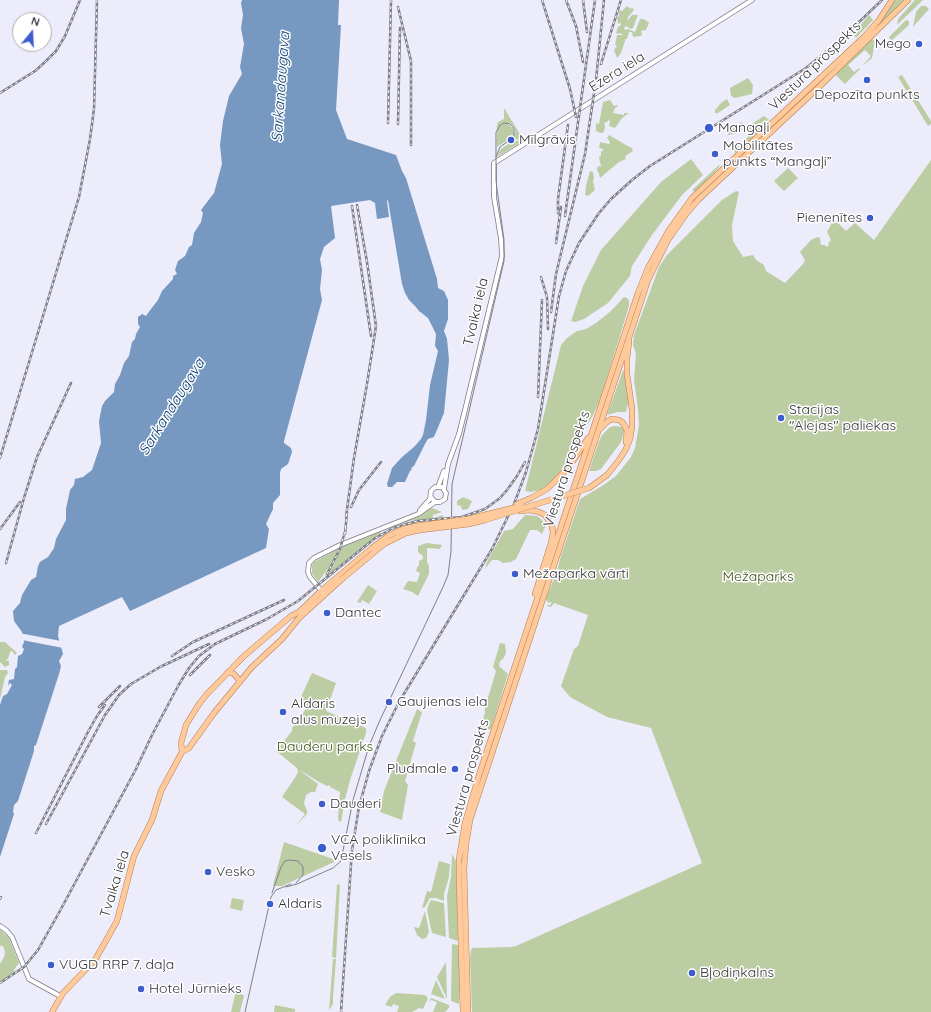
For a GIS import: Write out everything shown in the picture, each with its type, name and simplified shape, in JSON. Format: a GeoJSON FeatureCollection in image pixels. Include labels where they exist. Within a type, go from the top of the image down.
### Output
{"type":"FeatureCollection","features":[{"type":"Feature","properties":{"kind":"main road","name":"Viestura prospekts"},"geometry":{"type":"LineString","coordinates":[[478,787],[533,613],[581,475],[597,436],[632,324],[648,280],[668,240],[716,178],[864,37],[879,20],[892,0]]}},
{"type":"Feature","properties":{"kind":"main road","name":"Viestura prospekts"},"geometry":{"type":"LineString","coordinates":[[465,1010],[462,904],[459,859],[465,822],[478,787],[581,475],[596,419],[641,285],[650,263],[663,239],[692,198],[819,88],[908,0]]}},
{"type":"Feature","properties":{"kind":"main road"},"geometry":{"type":"LineString","coordinates":[[321,591],[398,536],[413,531],[469,524],[515,511],[589,488],[610,471],[630,439],[632,426],[632,409],[628,385],[627,363],[632,324]]}},
{"type":"Feature","properties":{"kind":"main road"},"geometry":{"type":"LineString","coordinates":[[505,510],[541,494],[556,482],[583,447],[596,419]]}},
{"type":"Feature","properties":{"kind":"main road"},"geometry":{"type":"LineString","coordinates":[[341,577],[388,536],[399,531],[416,526],[468,520],[590,484],[612,465],[624,449],[627,438],[627,430],[623,423],[615,419],[604,424],[597,436]]}},
{"type":"Feature","properties":{"kind":"main road"},"geometry":{"type":"LineString","coordinates":[[515,511],[534,510],[545,516],[552,526],[553,533],[551,543],[532,606],[533,613]]}},
{"type":"Feature","properties":{"kind":"main road","name":"Tvaika iela"},"geometry":{"type":"LineString","coordinates":[[52,1012],[60,996],[95,960],[117,921],[134,856],[152,820],[161,791],[182,752],[189,748],[214,713],[252,668],[282,639],[299,618],[325,595],[341,577]]}},
{"type":"Feature","properties":{"kind":"main road","name":"Tvaika iela"},"geometry":{"type":"LineString","coordinates":[[182,752],[181,743],[186,725],[199,704],[244,656],[291,616],[298,612],[321,591]]}},
{"type":"Feature","properties":{"kind":"main road"},"geometry":{"type":"LineString","coordinates":[[228,672],[234,674],[240,680],[239,683]]}},
{"type":"Feature","properties":{"kind":"street","name":"Ezera iela"},"geometry":{"type":"LineString","coordinates":[[494,163],[752,0]]}},
{"type":"Feature","properties":{"kind":"street","name":"Tvaika iela"},"geometry":{"type":"LineString","coordinates":[[415,514],[430,497],[430,493],[433,489],[438,487],[462,424],[502,256],[501,239],[494,197],[494,163]]}},
{"type":"Feature","properties":{"kind":"street","name":"Tvaika iela"},"geometry":{"type":"LineString","coordinates":[[321,591],[308,572],[308,566],[314,558],[340,545],[421,512],[435,502],[440,502],[445,498],[446,494],[444,489],[448,464]]}},
{"type":"Feature","properties":{"kind":"street"},"geometry":{"type":"LineString","coordinates":[[438,487],[444,489]]}},
{"type":"Feature","properties":{"kind":"street"},"geometry":{"type":"LineString","coordinates":[[430,497],[435,502]]}},
{"type":"Feature","properties":{"kind":"street"},"geometry":{"type":"LineString","coordinates":[[321,591],[325,595]]}},
{"type":"Feature","properties":{"kind":"street"},"geometry":{"type":"LineString","coordinates":[[0,926],[12,937],[29,978],[60,996]]}},
{"type":"Feature","properties":{"kind":"green space"},"geometry":{"type":"Polygon","coordinates":[[[895,0],[905,0],[870,34],[882,19],[895,0]]]}},
{"type":"Feature","properties":{"kind":"green space"},"geometry":{"type":"Polygon","coordinates":[[[915,0],[923,0],[897,25],[898,19],[915,0]]]}},
{"type":"Feature","properties":{"kind":"green space"},"geometry":{"type":"Polygon","coordinates":[[[627,6],[631,9],[632,7],[634,10],[628,17],[627,21],[632,15],[638,15],[633,28],[631,29],[626,26],[624,28],[625,30],[628,29],[635,32],[640,19],[644,19],[649,23],[646,30],[641,31],[642,35],[640,36],[633,37],[632,32],[629,32],[627,39],[625,39],[621,53],[617,58],[614,50],[617,46],[615,45],[617,35],[623,35],[616,33],[618,27],[621,25],[621,23],[618,24],[617,18],[619,15],[619,10],[622,11],[627,6]]]}},
{"type":"Feature","properties":{"kind":"green space"},"geometry":{"type":"Polygon","coordinates":[[[921,6],[926,6],[929,9],[913,27],[916,12],[921,6]]]}},
{"type":"Feature","properties":{"kind":"green space"},"geometry":{"type":"Polygon","coordinates":[[[869,15],[873,20],[856,38],[853,34],[869,15]]]}},
{"type":"Feature","properties":{"kind":"green space"},"geometry":{"type":"Polygon","coordinates":[[[906,20],[909,21],[909,25],[891,41],[889,37],[906,20]]]}},
{"type":"Feature","properties":{"kind":"green space"},"geometry":{"type":"Polygon","coordinates":[[[872,39],[875,41],[872,58],[862,66],[871,56],[865,50],[848,65],[854,72],[859,68],[860,69],[845,84],[835,74],[872,39]]]}},
{"type":"Feature","properties":{"kind":"green space"},"geometry":{"type":"Polygon","coordinates":[[[902,75],[931,121],[931,124],[928,126],[898,77],[902,75]]]}},
{"type":"Feature","properties":{"kind":"green space"},"geometry":{"type":"Polygon","coordinates":[[[748,78],[753,85],[752,94],[735,98],[731,96],[730,88],[748,78]]]}},
{"type":"Feature","properties":{"kind":"green space"},"geometry":{"type":"Polygon","coordinates":[[[727,99],[730,105],[718,113],[715,113],[715,110],[721,103],[727,99]]]}},
{"type":"Feature","properties":{"kind":"green space"},"geometry":{"type":"Polygon","coordinates":[[[610,100],[614,106],[618,106],[615,108],[613,113],[624,115],[624,113],[629,113],[622,118],[615,128],[609,126],[609,120],[604,123],[604,132],[601,133],[596,131],[596,123],[599,124],[603,102],[610,100]]]}},
{"type":"Feature","properties":{"kind":"green space"},"geometry":{"type":"Polygon","coordinates":[[[504,108],[523,139],[513,140],[515,130],[510,123],[502,123],[496,128],[498,122],[504,119],[504,108]]]}},
{"type":"Feature","properties":{"kind":"green space"},"geometry":{"type":"Polygon","coordinates":[[[764,116],[769,120],[760,123],[752,131],[750,131],[747,127],[764,116]]]}},
{"type":"Feature","properties":{"kind":"green space"},"geometry":{"type":"Polygon","coordinates":[[[773,119],[741,148],[735,153],[734,151],[749,136],[752,134],[754,136],[754,133],[761,126],[773,119]]]}},
{"type":"Feature","properties":{"kind":"green space"},"geometry":{"type":"Polygon","coordinates":[[[742,122],[746,128],[738,133],[728,135],[727,132],[742,122]]]}},
{"type":"Feature","properties":{"kind":"green space"},"geometry":{"type":"Polygon","coordinates":[[[506,123],[513,128],[514,136],[497,147],[497,128],[501,124],[506,123]]]}},
{"type":"Feature","properties":{"kind":"green space"},"geometry":{"type":"Polygon","coordinates":[[[609,135],[632,148],[633,151],[625,156],[626,159],[619,162],[600,178],[597,168],[599,166],[601,167],[599,157],[601,156],[603,149],[599,148],[600,142],[609,144],[610,142],[607,138],[609,135]]]}},
{"type":"Feature","properties":{"kind":"green space"},"geometry":{"type":"Polygon","coordinates":[[[512,141],[523,141],[497,157],[500,150],[512,141]]]}},
{"type":"Feature","properties":{"kind":"green space"},"geometry":{"type":"Polygon","coordinates":[[[691,159],[703,175],[682,195],[652,235],[632,266],[630,276],[608,303],[584,319],[575,322],[571,321],[583,286],[601,250],[661,182],[691,159]]]}},
{"type":"Feature","properties":{"kind":"green space","name":"Mežaparks"},"geometry":{"type":"Polygon","coordinates":[[[931,160],[931,1012],[472,1012],[470,957],[472,948],[516,946],[702,863],[651,728],[607,717],[570,697],[561,686],[574,649],[578,646],[588,615],[554,603],[551,607],[547,606],[552,602],[547,603],[548,601],[545,600],[557,572],[580,499],[616,476],[631,457],[635,448],[639,425],[634,380],[636,354],[633,345],[634,335],[659,267],[667,255],[722,200],[736,191],[739,192],[732,225],[733,241],[743,257],[753,255],[756,260],[764,265],[766,271],[785,283],[803,264],[805,260],[800,252],[811,240],[817,237],[820,238],[821,245],[825,245],[827,247],[829,245],[828,243],[831,240],[827,232],[832,223],[837,222],[846,231],[855,223],[874,240],[931,160]]]}},
{"type":"Feature","properties":{"kind":"green space"},"geometry":{"type":"Polygon","coordinates":[[[719,165],[720,166],[715,172],[695,192],[692,190],[719,165]]]}},
{"type":"Feature","properties":{"kind":"green space"},"geometry":{"type":"Polygon","coordinates":[[[788,168],[798,178],[784,191],[774,181],[788,168]]]}},
{"type":"Feature","properties":{"kind":"green space"},"geometry":{"type":"Polygon","coordinates":[[[590,171],[593,172],[595,190],[588,196],[585,195],[590,171]]]}},
{"type":"Feature","properties":{"kind":"green space"},"geometry":{"type":"Polygon","coordinates":[[[624,297],[629,301],[629,306],[600,400],[592,417],[558,476],[544,489],[531,492],[525,491],[561,345],[567,338],[577,331],[586,329],[596,323],[611,311],[624,297]]]}},
{"type":"Feature","properties":{"kind":"green space"},"geometry":{"type":"Polygon","coordinates":[[[623,370],[629,399],[626,412],[618,412],[607,415],[623,370]]]}},
{"type":"Feature","properties":{"kind":"green space"},"geometry":{"type":"Polygon","coordinates":[[[610,427],[623,427],[624,431],[621,442],[601,469],[589,471],[602,435],[610,427]]]}},
{"type":"Feature","properties":{"kind":"green space"},"geometry":{"type":"Polygon","coordinates":[[[463,497],[472,501],[468,509],[462,510],[461,506],[457,505],[457,501],[463,497]]]}},
{"type":"Feature","properties":{"kind":"green space"},"geometry":{"type":"Polygon","coordinates":[[[430,507],[442,512],[433,515],[433,518],[443,515],[443,519],[413,520],[401,524],[430,507]]]}},
{"type":"Feature","properties":{"kind":"green space"},"geometry":{"type":"Polygon","coordinates":[[[525,515],[537,516],[541,519],[546,525],[542,534],[537,530],[530,530],[516,559],[511,562],[503,563],[498,560],[492,560],[485,569],[487,562],[504,531],[513,529],[525,515]]]}},
{"type":"Feature","properties":{"kind":"green space"},"geometry":{"type":"Polygon","coordinates":[[[379,532],[382,533],[326,577],[325,576],[333,566],[342,547],[379,532]]]}},
{"type":"Feature","properties":{"kind":"green space"},"geometry":{"type":"Polygon","coordinates":[[[427,543],[442,545],[440,549],[427,548],[429,574],[418,596],[403,589],[408,581],[417,582],[420,573],[416,571],[419,561],[423,559],[423,556],[418,552],[418,546],[427,543]]]}},
{"type":"Feature","properties":{"kind":"green space"},"geometry":{"type":"Polygon","coordinates":[[[338,549],[337,555],[318,582],[312,573],[312,565],[314,562],[338,549]]]}},
{"type":"Feature","properties":{"kind":"green space"},"geometry":{"type":"Polygon","coordinates":[[[368,585],[377,591],[369,604],[362,600],[361,603],[357,602],[368,585]]]}},
{"type":"Feature","properties":{"kind":"green space"},"geometry":{"type":"Polygon","coordinates":[[[0,642],[5,642],[17,653],[15,655],[12,651],[10,652],[8,659],[5,660],[9,661],[9,665],[5,667],[0,662],[0,642]]]}},
{"type":"Feature","properties":{"kind":"green space"},"geometry":{"type":"Polygon","coordinates":[[[500,643],[505,644],[506,653],[500,661],[499,666],[508,674],[491,729],[485,730],[480,727],[496,671],[493,667],[500,643]]]}},
{"type":"Feature","properties":{"kind":"green space"},"geometry":{"type":"Polygon","coordinates":[[[0,670],[7,670],[8,673],[5,677],[0,699],[0,670]]]}},
{"type":"Feature","properties":{"kind":"green space","name":"Dauderu parks"},"geometry":{"type":"Polygon","coordinates":[[[312,673],[336,683],[326,711],[366,728],[366,733],[351,777],[341,822],[338,820],[340,792],[330,787],[330,785],[327,786],[319,782],[298,769],[318,784],[315,792],[311,792],[306,795],[304,803],[307,814],[296,826],[305,814],[282,797],[296,776],[298,772],[297,768],[276,751],[292,731],[292,728],[306,709],[305,705],[299,701],[312,673]]]}},
{"type":"Feature","properties":{"kind":"green space"},"geometry":{"type":"Polygon","coordinates":[[[417,709],[422,712],[413,741],[416,743],[405,781],[408,785],[402,820],[380,812],[384,791],[417,709]]]}},
{"type":"Feature","properties":{"kind":"green space"},"geometry":{"type":"Polygon","coordinates":[[[284,842],[333,859],[334,862],[282,886],[273,886],[284,842]]]}},
{"type":"Feature","properties":{"kind":"green space"},"geometry":{"type":"Polygon","coordinates":[[[452,854],[457,863],[458,941],[449,938],[447,896],[451,877],[452,854]]]}},
{"type":"Feature","properties":{"kind":"green space"},"geometry":{"type":"Polygon","coordinates":[[[439,861],[450,864],[444,901],[436,898],[430,898],[425,907],[422,908],[427,891],[431,892],[439,861]]]}},
{"type":"Feature","properties":{"kind":"green space"},"geometry":{"type":"Polygon","coordinates":[[[337,884],[340,885],[336,958],[332,957],[337,884]]]}},
{"type":"Feature","properties":{"kind":"green space"},"geometry":{"type":"Polygon","coordinates":[[[232,898],[244,900],[242,911],[230,908],[232,898]]]}},
{"type":"Feature","properties":{"kind":"green space"},"geometry":{"type":"Polygon","coordinates":[[[431,900],[444,903],[446,937],[432,933],[427,910],[431,900]]]}},
{"type":"Feature","properties":{"kind":"green space"},"geometry":{"type":"Polygon","coordinates":[[[425,911],[429,932],[426,938],[422,939],[417,935],[414,927],[419,928],[425,911]]]}},
{"type":"Feature","properties":{"kind":"green space"},"geometry":{"type":"Polygon","coordinates":[[[0,929],[9,938],[19,963],[14,970],[15,972],[0,982],[0,964],[5,952],[3,946],[0,946],[0,929]]]}},
{"type":"Feature","properties":{"kind":"green space"},"geometry":{"type":"Polygon","coordinates":[[[452,944],[458,945],[460,985],[459,1004],[451,1001],[452,944]]]}},
{"type":"Feature","properties":{"kind":"green space"},"geometry":{"type":"Polygon","coordinates":[[[333,959],[336,959],[333,1004],[329,1010],[333,959]]]}},
{"type":"Feature","properties":{"kind":"green space"},"geometry":{"type":"Polygon","coordinates":[[[446,962],[447,999],[437,977],[446,962]]]}},
{"type":"Feature","properties":{"kind":"green space"},"geometry":{"type":"Polygon","coordinates":[[[436,980],[445,999],[431,994],[436,980]]]}},
{"type":"Feature","properties":{"kind":"green space"},"geometry":{"type":"Polygon","coordinates":[[[236,990],[244,996],[240,1012],[231,1012],[236,990]]]}},
{"type":"Feature","properties":{"kind":"green space"},"geometry":{"type":"Polygon","coordinates":[[[396,993],[425,995],[428,998],[423,1009],[419,1008],[412,1012],[397,1012],[399,1006],[393,1004],[392,1007],[385,1005],[390,997],[396,993]]]}},
{"type":"Feature","properties":{"kind":"green space"},"geometry":{"type":"Polygon","coordinates":[[[431,998],[449,1005],[449,1008],[445,1012],[433,1012],[437,1002],[431,1000],[429,1002],[431,998]]]}},
{"type":"Feature","properties":{"kind":"green space"},"geometry":{"type":"Polygon","coordinates":[[[275,1005],[295,1009],[295,1012],[274,1012],[275,1005]]]}},
{"type":"Feature","properties":{"kind":"water","name":"Sarkandaugava"},"geometry":{"type":"Polygon","coordinates":[[[242,0],[339,0],[338,25],[341,25],[336,110],[347,139],[396,155],[406,178],[437,279],[438,288],[444,291],[448,300],[448,319],[444,331],[447,339],[449,360],[444,413],[434,437],[428,439],[426,442],[405,482],[397,482],[392,487],[388,487],[387,484],[392,468],[414,447],[423,435],[430,385],[438,351],[435,346],[436,334],[428,318],[419,311],[405,293],[402,284],[388,200],[389,217],[377,219],[375,203],[370,200],[331,206],[335,238],[324,247],[320,259],[322,270],[320,289],[322,300],[284,441],[284,443],[291,448],[292,452],[288,464],[281,469],[280,495],[273,503],[273,509],[266,524],[269,529],[266,548],[130,611],[122,597],[59,626],[58,636],[63,654],[59,661],[61,666],[59,674],[36,745],[34,746],[34,751],[18,801],[14,805],[14,814],[0,857],[0,705],[3,696],[7,694],[12,685],[10,683],[8,686],[9,680],[14,679],[18,656],[22,654],[24,649],[22,647],[24,642],[22,632],[14,621],[13,611],[20,603],[22,595],[31,580],[36,577],[40,562],[48,557],[54,548],[56,539],[66,520],[66,509],[70,490],[74,485],[75,479],[83,477],[92,470],[101,443],[99,421],[102,406],[114,392],[115,384],[124,363],[129,356],[132,342],[135,339],[140,327],[138,324],[138,317],[142,314],[146,316],[158,300],[162,291],[173,279],[173,276],[177,274],[175,270],[178,261],[185,256],[189,247],[192,245],[194,233],[201,222],[203,213],[201,210],[214,193],[222,164],[220,145],[223,121],[229,96],[242,74],[240,67],[244,44],[241,28],[243,15],[242,0]]]}},
{"type":"Feature","properties":{"kind":"pier"},"geometry":{"type":"Polygon","coordinates":[[[19,633],[61,641],[63,648],[22,640],[19,633]]]}},
{"type":"Feature","properties":{"kind":"tram line"},"geometry":{"type":"LineString","coordinates":[[286,887],[297,884],[333,868],[341,861],[353,800],[369,746],[448,575],[451,551],[452,484],[504,261],[504,240],[496,180],[496,132],[500,125],[504,123],[510,124],[514,128],[514,137],[500,147],[496,157]]}},
{"type":"Feature","properties":{"kind":"tram line"},"geometry":{"type":"LineString","coordinates":[[272,893],[281,867],[285,861],[298,861],[303,867],[303,875],[296,883]]}},
{"type":"Feature","properties":{"kind":"tram line"},"geometry":{"type":"LineString","coordinates":[[245,1012],[271,897],[276,890],[291,884]]}},
{"type":"Feature","properties":{"kind":"railway"},"geometry":{"type":"LineString","coordinates":[[0,93],[35,71],[56,51],[65,36],[80,0]]}},
{"type":"Feature","properties":{"kind":"railway"},"geometry":{"type":"LineString","coordinates":[[0,458],[79,197],[94,109],[97,0]]}},
{"type":"Feature","properties":{"kind":"railway"},"geometry":{"type":"LineString","coordinates":[[388,123],[391,0]]}},
{"type":"Feature","properties":{"kind":"railway"},"geometry":{"type":"LineString","coordinates":[[542,0],[570,89],[576,117]]}},
{"type":"Feature","properties":{"kind":"railway"},"geometry":{"type":"LineString","coordinates":[[566,0],[576,26],[583,62]]}},
{"type":"Feature","properties":{"kind":"railway"},"geometry":{"type":"LineString","coordinates":[[583,0],[587,32]]}},
{"type":"Feature","properties":{"kind":"railway"},"geometry":{"type":"LineString","coordinates":[[565,216],[595,0]]}},
{"type":"Feature","properties":{"kind":"railway"},"geometry":{"type":"LineString","coordinates":[[551,312],[556,274],[585,154],[596,80],[604,0]]}},
{"type":"Feature","properties":{"kind":"railway"},"geometry":{"type":"LineString","coordinates":[[601,64],[621,0]]}},
{"type":"Feature","properties":{"kind":"railway"},"geometry":{"type":"LineString","coordinates":[[341,1012],[352,850],[359,807],[369,771],[382,736],[399,702],[492,549],[514,504],[526,472],[538,429],[559,296],[566,271],[579,243],[599,213],[611,199],[632,180],[650,166],[806,68],[838,42],[882,0]]}},
{"type":"Feature","properties":{"kind":"railway"},"geometry":{"type":"LineString","coordinates":[[398,7],[411,61],[411,145]]}},
{"type":"Feature","properties":{"kind":"railway"},"geometry":{"type":"LineString","coordinates":[[398,124],[400,28]]}},
{"type":"Feature","properties":{"kind":"railway"},"geometry":{"type":"LineString","coordinates":[[558,213],[558,199],[568,125]]}},
{"type":"Feature","properties":{"kind":"railway"},"geometry":{"type":"LineString","coordinates":[[346,517],[354,458],[376,326],[357,205]]}},
{"type":"Feature","properties":{"kind":"railway"},"geometry":{"type":"LineString","coordinates":[[352,206],[371,336]]}},
{"type":"Feature","properties":{"kind":"railway"},"geometry":{"type":"LineString","coordinates":[[556,243],[561,207]]}},
{"type":"Feature","properties":{"kind":"railway"},"geometry":{"type":"LineString","coordinates":[[541,277],[547,297],[548,329]]}},
{"type":"Feature","properties":{"kind":"railway"},"geometry":{"type":"LineString","coordinates":[[538,397],[542,300]]}},
{"type":"Feature","properties":{"kind":"railway"},"geometry":{"type":"LineString","coordinates":[[6,563],[37,457],[71,383]]}},
{"type":"Feature","properties":{"kind":"railway"},"geometry":{"type":"LineString","coordinates":[[351,507],[359,490],[381,462]]}},
{"type":"Feature","properties":{"kind":"railway"},"geometry":{"type":"LineString","coordinates":[[0,983],[24,967],[38,950],[136,769],[178,686],[189,668],[199,656],[215,644],[267,619],[298,601],[374,539],[393,528],[417,521],[462,517],[485,509],[500,498],[507,490],[525,462]]}},
{"type":"Feature","properties":{"kind":"railway"},"geometry":{"type":"LineString","coordinates":[[0,529],[20,502]]}},
{"type":"Feature","properties":{"kind":"railway"},"geometry":{"type":"LineString","coordinates":[[345,534],[347,512]]}},
{"type":"Feature","properties":{"kind":"railway"},"geometry":{"type":"LineString","coordinates":[[327,574],[340,549],[346,528]]}},
{"type":"Feature","properties":{"kind":"railway"},"geometry":{"type":"LineString","coordinates":[[172,656],[193,642],[284,600]]}},
{"type":"Feature","properties":{"kind":"railway"},"geometry":{"type":"LineString","coordinates":[[46,824],[105,715],[119,695],[131,684],[160,667],[209,644]]}},
{"type":"Feature","properties":{"kind":"railway"},"geometry":{"type":"LineString","coordinates":[[190,675],[210,655]]}},
{"type":"Feature","properties":{"kind":"railway"},"geometry":{"type":"LineString","coordinates":[[99,707],[120,686]]}},
{"type":"Feature","properties":{"kind":"railway"},"geometry":{"type":"LineString","coordinates":[[36,833],[89,730],[105,705]]}},
{"type":"Feature","properties":{"kind":"place","name":"Mego"},"geometry":{"type":"Point","coordinates":[919,44]}},
{"type":"Feature","properties":{"kind":"place","name":"Depozīta punkts"},"geometry":{"type":"Point","coordinates":[867,80]}},
{"type":"Feature","properties":{"kind":"place","name":"Mangaļi"},"geometry":{"type":"Point","coordinates":[709,128]}},
{"type":"Feature","properties":{"kind":"place","name":"Mīlgrāvis"},"geometry":{"type":"Point","coordinates":[511,140]}},
{"type":"Feature","properties":{"kind":"place","name":"Mobilitātes punkts “Mangaļi”"},"geometry":{"type":"Point","coordinates":[715,154]}},
{"type":"Feature","properties":{"kind":"place","name":"Pienenītes"},"geometry":{"type":"Point","coordinates":[870,218]}},
{"type":"Feature","properties":{"kind":"place","name":"Stacijas \"Alejas\" paliekas"},"geometry":{"type":"Point","coordinates":[781,418]}},
{"type":"Feature","properties":{"kind":"place","name":"Mežaparka vārti"},"geometry":{"type":"Point","coordinates":[515,574]}},
{"type":"Feature","properties":{"kind":"place","name":"Dantec"},"geometry":{"type":"Point","coordinates":[327,613]}},
{"type":"Feature","properties":{"kind":"place","name":"Gaujienas iela"},"geometry":{"type":"Point","coordinates":[389,702]}},
{"type":"Feature","properties":{"kind":"place","name":"Aldaris alus muzejs"},"geometry":{"type":"Point","coordinates":[283,712]}},
{"type":"Feature","properties":{"kind":"place","name":"Pludmale"},"geometry":{"type":"Point","coordinates":[455,769]}},
{"type":"Feature","properties":{"kind":"place","name":"Dauderi"},"geometry":{"type":"Point","coordinates":[322,804]}},
{"type":"Feature","properties":{"kind":"place","name":"VCA poliklīnika Vesels"},"geometry":{"type":"Point","coordinates":[322,848]}},
{"type":"Feature","properties":{"kind":"place","name":"Vesko"},"geometry":{"type":"Point","coordinates":[208,872]}},
{"type":"Feature","properties":{"kind":"place","name":"Aldaris"},"geometry":{"type":"Point","coordinates":[270,904]}},
{"type":"Feature","properties":{"kind":"place","name":"VUGD RRP 7. daļa"},"geometry":{"type":"Point","coordinates":[51,965]}},
{"type":"Feature","properties":{"kind":"place","name":"Bļodiņkalns"},"geometry":{"type":"Point","coordinates":[692,973]}},
{"type":"Feature","properties":{"kind":"place","name":"Hotel Jūrnieks"},"geometry":{"type":"Point","coordinates":[141,989]}}]}
